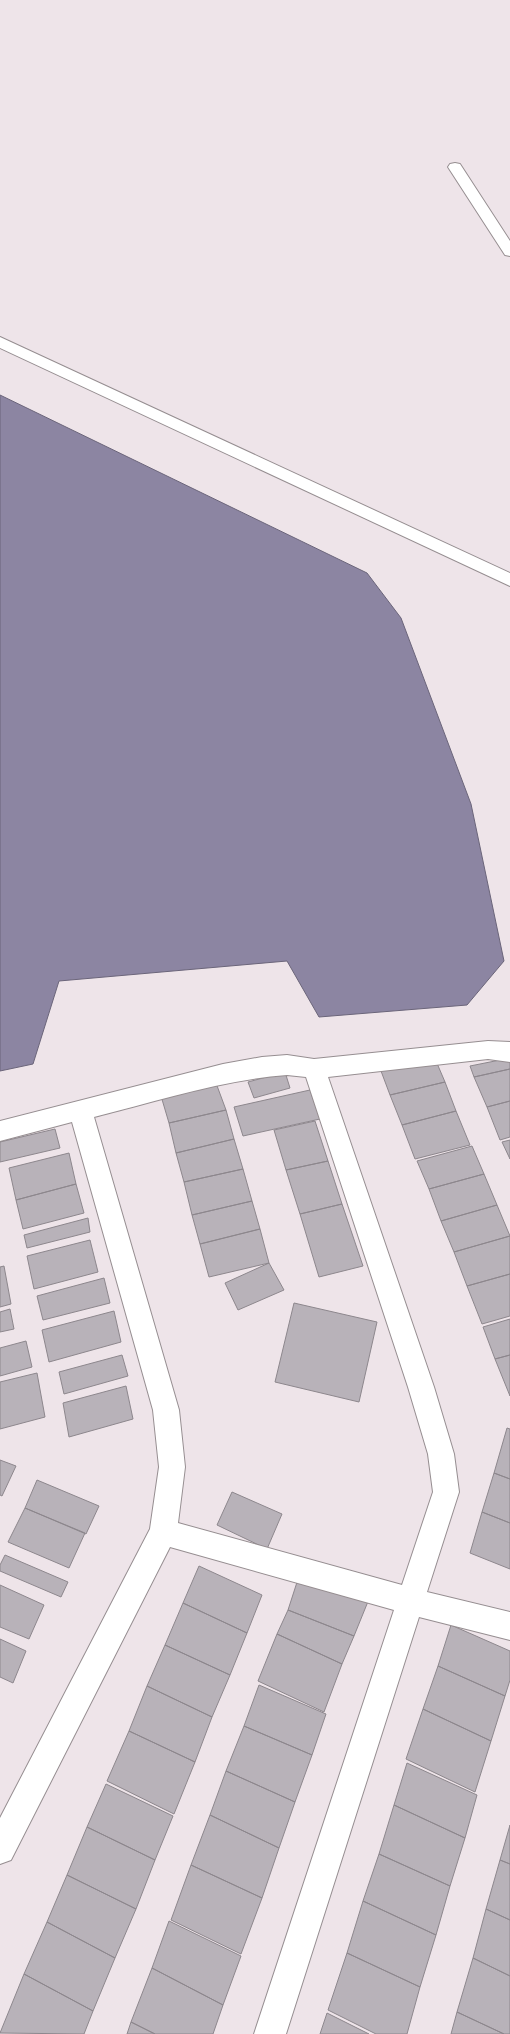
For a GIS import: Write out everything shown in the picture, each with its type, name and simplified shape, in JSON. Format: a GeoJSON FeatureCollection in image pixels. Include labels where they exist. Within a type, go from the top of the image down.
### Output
{"type":"FeatureCollection","features":[{"type":"Feature","properties":{"kind":"street"},"geometry":{"type":"LineString","coordinates":[[455,167],[510,252]]}},
{"type":"Feature","properties":{"kind":"street"},"geometry":{"type":"LineString","coordinates":[[0,342],[510,580]]}},
{"type":"Feature","properties":{"kind":"street"},"geometry":{"type":"LineString","coordinates":[[0,1131],[81,1112],[231,1072],[262,1067],[287,1065],[314,1069],[488,1050],[510,1052]]}},
{"type":"Feature","properties":{"kind":"street"},"geometry":{"type":"LineString","coordinates":[[270,2034],[409,1601],[446,1492],[441,1454],[421,1387],[314,1069]]}},
{"type":"Feature","properties":{"kind":"street"},"geometry":{"type":"LineString","coordinates":[[0,1849],[163,1532],[172,1468],[166,1410],[81,1112]]}},
{"type":"Feature","properties":{"kind":"street"},"geometry":{"type":"LineString","coordinates":[[163,1532],[409,1601],[510,1626]]}},
{"type":"Feature","properties":{"kind":"shaded area"},"geometry":{"type":"Polygon","coordinates":[[[0,395],[367,573],[401,618],[471,804],[504,961],[467,1005],[319,1017],[287,961],[59,981],[33,1064],[0,1071],[0,395]]]}},
{"type":"Feature","properties":{"kind":"building"},"geometry":{"type":"Polygon","coordinates":[[[510,1058],[510,1069],[474,1077],[470,1066],[510,1058]]]}},
{"type":"Feature","properties":{"kind":"building"},"geometry":{"type":"Polygon","coordinates":[[[436,1061],[445,1082],[390,1095],[381,1071],[436,1061]]]}},
{"type":"Feature","properties":{"kind":"building"},"geometry":{"type":"Polygon","coordinates":[[[510,1069],[510,1101],[487,1107],[474,1077],[510,1069]]]}},
{"type":"Feature","properties":{"kind":"building"},"geometry":{"type":"Polygon","coordinates":[[[285,1072],[290,1088],[254,1098],[248,1082],[285,1072]]]}},
{"type":"Feature","properties":{"kind":"building"},"geometry":{"type":"Polygon","coordinates":[[[445,1082],[456,1111],[402,1125],[390,1095],[445,1082]]]}},
{"type":"Feature","properties":{"kind":"building"},"geometry":{"type":"Polygon","coordinates":[[[216,1083],[226,1110],[169,1123],[161,1096],[216,1083]]]}},
{"type":"Feature","properties":{"kind":"building"},"geometry":{"type":"Polygon","coordinates":[[[310,1090],[320,1119],[243,1136],[234,1107],[310,1090]]]}},
{"type":"Feature","properties":{"kind":"building"},"geometry":{"type":"Polygon","coordinates":[[[510,1101],[510,1137],[500,1140],[487,1107],[510,1101]]]}},
{"type":"Feature","properties":{"kind":"building"},"geometry":{"type":"Polygon","coordinates":[[[226,1110],[234,1139],[176,1153],[169,1123],[226,1110]]]}},
{"type":"Feature","properties":{"kind":"building"},"geometry":{"type":"Polygon","coordinates":[[[456,1111],[470,1145],[415,1159],[402,1125],[456,1111]]]}},
{"type":"Feature","properties":{"kind":"building"},"geometry":{"type":"Polygon","coordinates":[[[315,1121],[328,1161],[286,1170],[274,1130],[315,1121]]]}},
{"type":"Feature","properties":{"kind":"building"},"geometry":{"type":"Polygon","coordinates":[[[55,1129],[60,1148],[0,1162],[0,1142],[55,1129]]]}},
{"type":"Feature","properties":{"kind":"building"},"geometry":{"type":"Polygon","coordinates":[[[234,1139],[243,1169],[184,1182],[176,1153],[234,1139]]]}},
{"type":"Feature","properties":{"kind":"building"},"geometry":{"type":"Polygon","coordinates":[[[510,1140],[510,1159],[502,1142],[510,1140]]]}},
{"type":"Feature","properties":{"kind":"building"},"geometry":{"type":"Polygon","coordinates":[[[472,1146],[484,1174],[429,1189],[417,1161],[472,1146]]]}},
{"type":"Feature","properties":{"kind":"building"},"geometry":{"type":"Polygon","coordinates":[[[69,1153],[76,1184],[16,1200],[9,1168],[69,1153]]]}},
{"type":"Feature","properties":{"kind":"building"},"geometry":{"type":"Polygon","coordinates":[[[328,1161],[342,1204],[300,1214],[286,1170],[328,1161]]]}},
{"type":"Feature","properties":{"kind":"building"},"geometry":{"type":"Polygon","coordinates":[[[243,1169],[252,1201],[192,1215],[184,1182],[243,1169]]]}},
{"type":"Feature","properties":{"kind":"building"},"geometry":{"type":"Polygon","coordinates":[[[484,1174],[497,1205],[441,1221],[429,1189],[484,1174]]]}},
{"type":"Feature","properties":{"kind":"building"},"geometry":{"type":"Polygon","coordinates":[[[76,1184],[84,1213],[23,1229],[16,1200],[76,1184]]]}},
{"type":"Feature","properties":{"kind":"building"},"geometry":{"type":"Polygon","coordinates":[[[252,1201],[260,1229],[200,1244],[192,1215],[252,1201]]]}},
{"type":"Feature","properties":{"kind":"building"},"geometry":{"type":"Polygon","coordinates":[[[342,1204],[363,1266],[319,1277],[300,1214],[342,1204]]]}},
{"type":"Feature","properties":{"kind":"building"},"geometry":{"type":"Polygon","coordinates":[[[497,1205],[510,1236],[454,1252],[441,1221],[497,1205]]]}},
{"type":"Feature","properties":{"kind":"building"},"geometry":{"type":"Polygon","coordinates":[[[88,1218],[90,1232],[27,1248],[24,1235],[88,1218]]]}},
{"type":"Feature","properties":{"kind":"building"},"geometry":{"type":"Polygon","coordinates":[[[260,1229],[269,1263],[209,1277],[200,1244],[260,1229]]]}},
{"type":"Feature","properties":{"kind":"building"},"geometry":{"type":"Polygon","coordinates":[[[510,1236],[510,1274],[467,1286],[454,1252],[510,1236]]]}},
{"type":"Feature","properties":{"kind":"building"},"geometry":{"type":"Polygon","coordinates":[[[90,1240],[98,1272],[34,1289],[27,1256],[90,1240]]]}},
{"type":"Feature","properties":{"kind":"building"},"geometry":{"type":"Polygon","coordinates":[[[269,1263],[284,1290],[238,1310],[225,1283],[269,1263]]]}},
{"type":"Feature","properties":{"kind":"building"},"geometry":{"type":"Polygon","coordinates":[[[4,1266],[11,1304],[0,1307],[0,1267],[4,1266]]]}},
{"type":"Feature","properties":{"kind":"building"},"geometry":{"type":"Polygon","coordinates":[[[510,1274],[510,1316],[482,1324],[467,1286],[510,1274]]]}},
{"type":"Feature","properties":{"kind":"building"},"geometry":{"type":"Polygon","coordinates":[[[104,1278],[110,1303],[43,1320],[37,1296],[104,1278]]]}},
{"type":"Feature","properties":{"kind":"building"},"geometry":{"type":"Polygon","coordinates":[[[294,1303],[377,1322],[359,1402],[275,1382],[294,1303]]]}},
{"type":"Feature","properties":{"kind":"building"},"geometry":{"type":"Polygon","coordinates":[[[10,1309],[14,1329],[0,1332],[0,1312],[10,1309]]]}},
{"type":"Feature","properties":{"kind":"building"},"geometry":{"type":"Polygon","coordinates":[[[114,1311],[121,1342],[49,1362],[42,1330],[114,1311]]]}},
{"type":"Feature","properties":{"kind":"building"},"geometry":{"type":"Polygon","coordinates":[[[510,1319],[510,1355],[495,1359],[483,1327],[510,1319]]]}},
{"type":"Feature","properties":{"kind":"building"},"geometry":{"type":"Polygon","coordinates":[[[26,1341],[32,1367],[0,1376],[0,1348],[26,1341]]]}},
{"type":"Feature","properties":{"kind":"building"},"geometry":{"type":"Polygon","coordinates":[[[122,1355],[128,1376],[64,1394],[59,1372],[122,1355]]]}},
{"type":"Feature","properties":{"kind":"building"},"geometry":{"type":"Polygon","coordinates":[[[510,1355],[510,1396],[495,1359],[510,1355]]]}},
{"type":"Feature","properties":{"kind":"building"},"geometry":{"type":"Polygon","coordinates":[[[37,1373],[45,1417],[0,1429],[0,1382],[37,1373]]]}},
{"type":"Feature","properties":{"kind":"building"},"geometry":{"type":"Polygon","coordinates":[[[126,1386],[133,1419],[69,1437],[63,1403],[126,1386]]]}},
{"type":"Feature","properties":{"kind":"building"},"geometry":{"type":"Polygon","coordinates":[[[507,1428],[510,1429],[510,1479],[494,1473],[507,1428]]]}},
{"type":"Feature","properties":{"kind":"building"},"geometry":{"type":"Polygon","coordinates":[[[0,1460],[16,1466],[2,1496],[0,1495],[0,1460]]]}},
{"type":"Feature","properties":{"kind":"building"},"geometry":{"type":"Polygon","coordinates":[[[494,1473],[510,1479],[510,1523],[482,1512],[494,1473]]]}},
{"type":"Feature","properties":{"kind":"building"},"geometry":{"type":"Polygon","coordinates":[[[37,1480],[99,1506],[86,1534],[25,1508],[37,1480]]]}},
{"type":"Feature","properties":{"kind":"building"},"geometry":{"type":"Polygon","coordinates":[[[232,1492],[282,1514],[267,1549],[217,1525],[232,1492]]]}},
{"type":"Feature","properties":{"kind":"building"},"geometry":{"type":"Polygon","coordinates":[[[25,1508],[85,1533],[69,1568],[8,1542],[25,1508]]]}},
{"type":"Feature","properties":{"kind":"building"},"geometry":{"type":"Polygon","coordinates":[[[482,1512],[510,1523],[510,1569],[470,1553],[482,1512]]]}},
{"type":"Feature","properties":{"kind":"building"},"geometry":{"type":"Polygon","coordinates":[[[5,1555],[68,1582],[61,1597],[0,1571],[0,1565],[5,1555]]]}},
{"type":"Feature","properties":{"kind":"building"},"geometry":{"type":"Polygon","coordinates":[[[199,1566],[262,1595],[247,1633],[183,1603],[199,1566]]]}},
{"type":"Feature","properties":{"kind":"building"},"geometry":{"type":"Polygon","coordinates":[[[299,1576],[369,1599],[354,1636],[288,1610],[299,1576]]]}},
{"type":"Feature","properties":{"kind":"building"},"geometry":{"type":"Polygon","coordinates":[[[0,1585],[44,1605],[29,1639],[0,1627],[0,1585]]]}},
{"type":"Feature","properties":{"kind":"building"},"geometry":{"type":"Polygon","coordinates":[[[183,1603],[247,1633],[230,1675],[165,1645],[183,1603]]]}},
{"type":"Feature","properties":{"kind":"building"},"geometry":{"type":"Polygon","coordinates":[[[288,1610],[354,1636],[342,1664],[277,1634],[288,1610]]]}},
{"type":"Feature","properties":{"kind":"building"},"geometry":{"type":"Polygon","coordinates":[[[451,1625],[510,1651],[510,1680],[505,1696],[438,1666],[451,1625]]]}},
{"type":"Feature","properties":{"kind":"building"},"geometry":{"type":"Polygon","coordinates":[[[277,1634],[342,1664],[324,1712],[258,1681],[277,1634]]]}},
{"type":"Feature","properties":{"kind":"building"},"geometry":{"type":"Polygon","coordinates":[[[0,1639],[26,1651],[13,1683],[0,1677],[0,1639]]]}},
{"type":"Feature","properties":{"kind":"building"},"geometry":{"type":"Polygon","coordinates":[[[165,1645],[230,1675],[212,1717],[147,1686],[165,1645]]]}},
{"type":"Feature","properties":{"kind":"building"},"geometry":{"type":"Polygon","coordinates":[[[438,1666],[505,1696],[491,1741],[423,1709],[438,1666]]]}},
{"type":"Feature","properties":{"kind":"building"},"geometry":{"type":"Polygon","coordinates":[[[259,1685],[326,1714],[312,1755],[244,1726],[259,1685]]]}},
{"type":"Feature","properties":{"kind":"building"},"geometry":{"type":"Polygon","coordinates":[[[147,1686],[212,1717],[195,1762],[129,1731],[147,1686]]]}},
{"type":"Feature","properties":{"kind":"building"},"geometry":{"type":"Polygon","coordinates":[[[423,1709],[491,1741],[475,1792],[406,1759],[423,1709]]]}},
{"type":"Feature","properties":{"kind":"building"},"geometry":{"type":"Polygon","coordinates":[[[244,1726],[312,1755],[295,1802],[226,1771],[244,1726]]]}},
{"type":"Feature","properties":{"kind":"building"},"geometry":{"type":"Polygon","coordinates":[[[129,1731],[195,1762],[174,1814],[107,1781],[129,1731]]]}},
{"type":"Feature","properties":{"kind":"building"},"geometry":{"type":"Polygon","coordinates":[[[407,1763],[477,1795],[465,1838],[394,1805],[407,1763]]]}},
{"type":"Feature","properties":{"kind":"building"},"geometry":{"type":"Polygon","coordinates":[[[226,1771],[295,1802],[279,1848],[210,1815],[226,1771]]]}},
{"type":"Feature","properties":{"kind":"building"},"geometry":{"type":"Polygon","coordinates":[[[106,1784],[173,1816],[155,1860],[87,1827],[106,1784]]]}},
{"type":"Feature","properties":{"kind":"building"},"geometry":{"type":"Polygon","coordinates":[[[394,1805],[465,1838],[450,1886],[379,1854],[394,1805]]]}},
{"type":"Feature","properties":{"kind":"building"},"geometry":{"type":"Polygon","coordinates":[[[210,1815],[279,1848],[262,1898],[191,1865],[210,1815]]]}},
{"type":"Feature","properties":{"kind":"building"},"geometry":{"type":"Polygon","coordinates":[[[510,1825],[510,1864],[500,1860],[510,1825]]]}},
{"type":"Feature","properties":{"kind":"building"},"geometry":{"type":"Polygon","coordinates":[[[87,1827],[155,1860],[136,1909],[67,1875],[87,1827]]]}},
{"type":"Feature","properties":{"kind":"building"},"geometry":{"type":"Polygon","coordinates":[[[379,1854],[450,1886],[436,1935],[363,1901],[379,1854]]]}},
{"type":"Feature","properties":{"kind":"building"},"geometry":{"type":"Polygon","coordinates":[[[500,1860],[510,1864],[510,1920],[486,1909],[500,1860]]]}},
{"type":"Feature","properties":{"kind":"building"},"geometry":{"type":"Polygon","coordinates":[[[191,1865],[262,1898],[241,1954],[171,1920],[191,1865]]]}},
{"type":"Feature","properties":{"kind":"building"},"geometry":{"type":"Polygon","coordinates":[[[67,1875],[136,1909],[115,1958],[47,1922],[67,1875]]]}},
{"type":"Feature","properties":{"kind":"building"},"geometry":{"type":"Polygon","coordinates":[[[363,1901],[436,1935],[420,1987],[347,1953],[363,1901]]]}},
{"type":"Feature","properties":{"kind":"building"},"geometry":{"type":"Polygon","coordinates":[[[486,1909],[510,1920],[510,1976],[473,1958],[486,1909]]]}},
{"type":"Feature","properties":{"kind":"building"},"geometry":{"type":"Polygon","coordinates":[[[169,1921],[241,1956],[223,2005],[152,1968],[169,1921]]]}},
{"type":"Feature","properties":{"kind":"building"},"geometry":{"type":"Polygon","coordinates":[[[47,1922],[115,1958],[93,2011],[24,1974],[47,1922]]]}},
{"type":"Feature","properties":{"kind":"building"},"geometry":{"type":"Polygon","coordinates":[[[347,1953],[420,1987],[407,2034],[376,2034],[328,2010],[347,1953]]]}},
{"type":"Feature","properties":{"kind":"building"},"geometry":{"type":"Polygon","coordinates":[[[473,1958],[510,1976],[510,2034],[504,2034],[457,2012],[473,1958]]]}},
{"type":"Feature","properties":{"kind":"building"},"geometry":{"type":"Polygon","coordinates":[[[152,1968],[223,2005],[213,2034],[155,2034],[131,2022],[152,1968]]]}},
{"type":"Feature","properties":{"kind":"building"},"geometry":{"type":"Polygon","coordinates":[[[24,1974],[93,2011],[84,2034],[0,2033],[24,1974]]]}},
{"type":"Feature","properties":{"kind":"building"},"geometry":{"type":"Polygon","coordinates":[[[457,2012],[504,2034],[451,2034],[457,2012]]]}},
{"type":"Feature","properties":{"kind":"building"},"geometry":{"type":"Polygon","coordinates":[[[327,2013],[369,2034],[320,2034],[327,2013]]]}},
{"type":"Feature","properties":{"kind":"building"},"geometry":{"type":"Polygon","coordinates":[[[131,2022],[155,2034],[127,2034],[131,2022]]]}}]}
